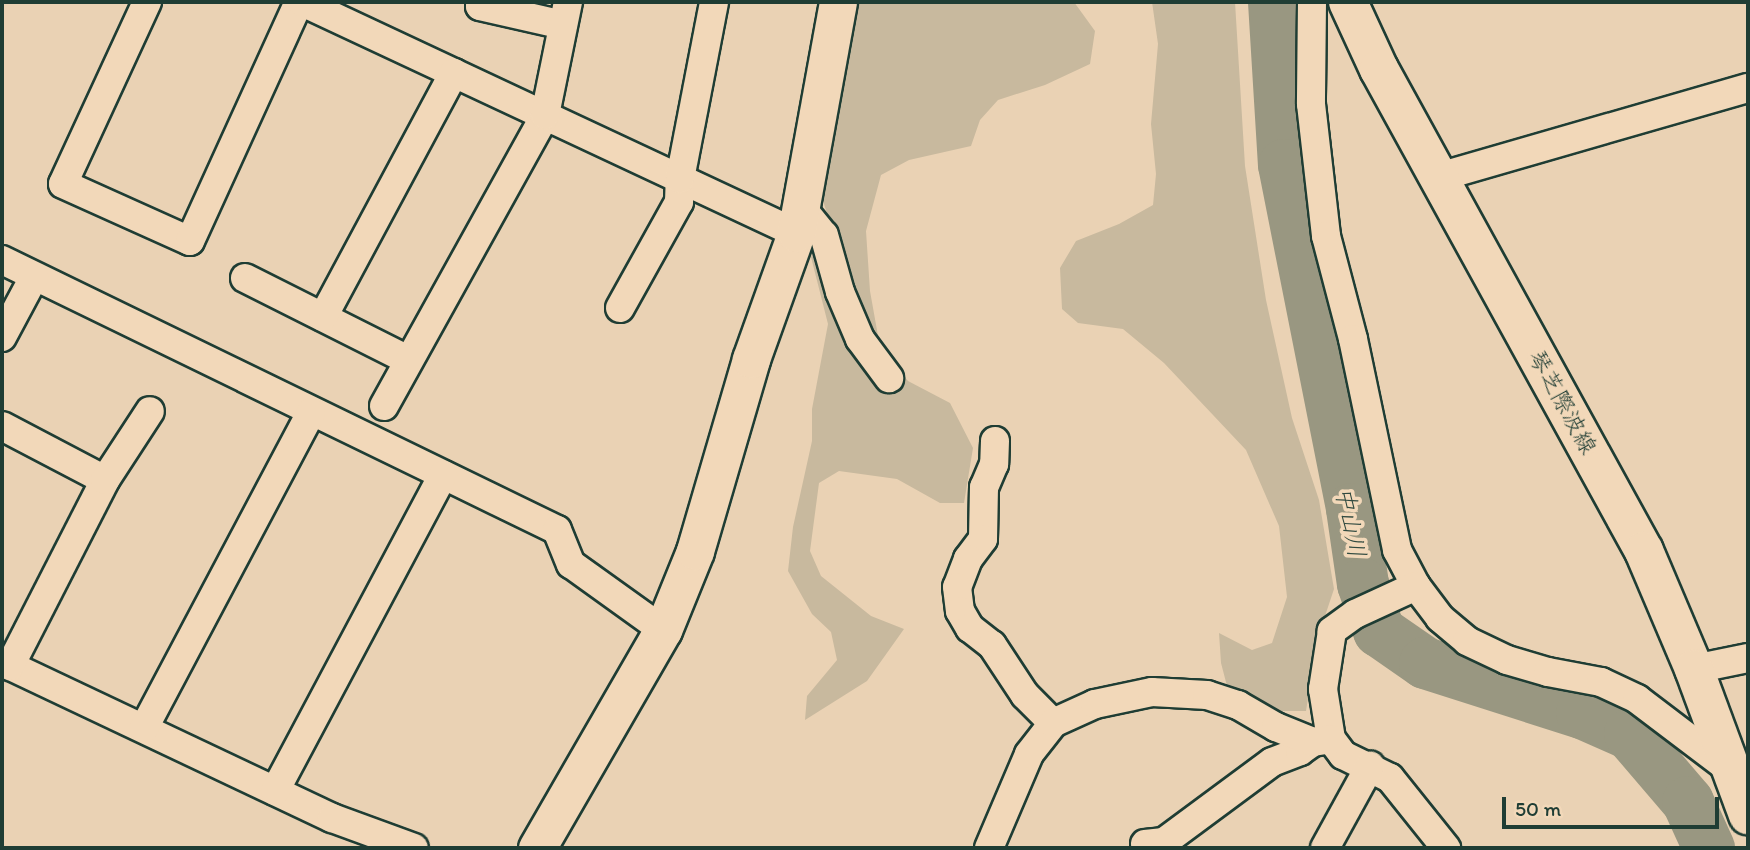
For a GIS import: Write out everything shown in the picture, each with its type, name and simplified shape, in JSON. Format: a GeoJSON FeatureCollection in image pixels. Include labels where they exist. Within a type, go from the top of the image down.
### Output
{"type":"FeatureCollection","features":[{"type":"Feature","properties":{"kind":"main road","name":"琴芝際波線"},"geometry":{"type":"LineString","coordinates":[[1358,5],[1379,69],[1644,551],[1694,669],[1735,774],[1748,816]]}},
{"type":"Feature","properties":{"kind":"street"},"geometry":{"type":"LineString","coordinates":[[147,2],[63,184],[190,241],[300,2],[680,178],[798,220],[824,235],[840,292],[860,339],[889,378]]}},
{"type":"Feature","properties":{"kind":"street"},"geometry":{"type":"LineString","coordinates":[[384,406],[545,115],[566,13],[480,6],[481,2]]}},
{"type":"Feature","properties":{"kind":"street"},"geometry":{"type":"LineString","coordinates":[[620,308],[679,202],[680,178],[714,2]]}},
{"type":"Feature","properties":{"kind":"street"},"geometry":{"type":"LineString","coordinates":[[537,848],[663,630],[695,551],[751,359],[798,220],[838,2]]}},
{"type":"Feature","properties":{"kind":"street"},"geometry":{"type":"LineString","coordinates":[[1312,2],[1311,104],[1326,236],[1353,339],[1396,550],[1416,586],[1440,618],[1467,641],[1507,660],[1601,682],[1637,699],[1735,774]]}},
{"type":"Feature","properties":{"kind":"street"},"geometry":{"type":"LineString","coordinates":[[323,317],[454,73]]}},
{"type":"Feature","properties":{"kind":"street"},"geometry":{"type":"LineString","coordinates":[[1439,177],[1748,88]]}},
{"type":"Feature","properties":{"kind":"street"},"geometry":{"type":"LineString","coordinates":[[2,260],[311,413],[557,530],[571,564],[663,630]]}},
{"type":"Feature","properties":{"kind":"street"},"geometry":{"type":"LineString","coordinates":[[2,337],[34,277]]}},
{"type":"Feature","properties":{"kind":"street"},"geometry":{"type":"LineString","coordinates":[[245,278],[408,360]]}},
{"type":"Feature","properties":{"kind":"street"},"geometry":{"type":"LineString","coordinates":[[150,411],[105,480],[6,664],[332,818],[414,848]]}},
{"type":"Feature","properties":{"kind":"street"},"geometry":{"type":"LineString","coordinates":[[144,728],[311,413]]}},
{"type":"Feature","properties":{"kind":"street"},"geometry":{"type":"LineString","coordinates":[[2,426],[105,480]]}},
{"type":"Feature","properties":{"kind":"street"},"geometry":{"type":"LineString","coordinates":[[995,441],[994,464],[984,487],[983,539],[968,559],[957,587],[960,611],[970,628],[992,645],[1025,695],[1053,723]]}},
{"type":"Feature","properties":{"kind":"street"},"geometry":{"type":"LineString","coordinates":[[275,791],[443,475]]}},
{"type":"Feature","properties":{"kind":"street"},"geometry":{"type":"LineString","coordinates":[[1322,740],[1323,689],[1332,631],[1355,614],[1416,586]]}},
{"type":"Feature","properties":{"kind":"street"},"geometry":{"type":"LineString","coordinates":[[1694,669],[1748,658]]}},
{"type":"Feature","properties":{"kind":"street"},"geometry":{"type":"LineString","coordinates":[[989,848],[1029,754],[1053,723],[1072,712],[1152,692],[1207,695],[1238,705],[1276,727],[1322,740],[1343,755],[1390,778],[1446,848]]}},
{"type":"Feature","properties":{"kind":"street"},"geometry":{"type":"LineString","coordinates":[[1145,844],[1164,842],[1272,762],[1322,740]]}},
{"type":"Feature","properties":{"kind":"street"},"geometry":{"type":"LineString","coordinates":[[1325,848],[1370,766]]}},
{"type":"Feature","properties":{"kind":"shaded area"},"geometry":{"type":"Polygon","coordinates":[[[852,2],[1074,2],[1095,31],[1090,64],[1045,85],[998,100],[980,120],[971,146],[909,160],[881,175],[866,231],[870,291],[880,347],[908,381],[950,403],[973,448],[964,503],[940,503],[897,479],[839,471],[819,483],[810,551],[821,576],[871,616],[904,629],[867,681],[805,720],[807,696],[837,660],[831,632],[812,614],[788,571],[793,527],[812,441],[812,409],[828,324],[811,257],[832,229],[817,182],[852,2]]]}},
{"type":"Feature","properties":{"kind":"shaded area"},"geometry":{"type":"Polygon","coordinates":[[[1152,2],[1235,2],[1245,166],[1266,300],[1292,418],[1319,500],[1334,589],[1317,640],[1306,711],[1276,711],[1254,696],[1227,686],[1221,663],[1219,633],[1252,650],[1272,643],[1287,597],[1279,526],[1246,450],[1164,363],[1123,329],[1078,323],[1062,309],[1060,268],[1076,241],[1119,224],[1153,205],[1156,174],[1151,124],[1158,44],[1152,2]]]}},
{"type":"Feature","properties":{"kind":"waterway","name":"中山川"},"geometry":{"type":"LineString","coordinates":[[1274,2],[1284,165],[1352,509],[1363,584],[1379,631],[1425,663],[1582,713],[1630,734],[1688,802],[1709,848]]}}]}
